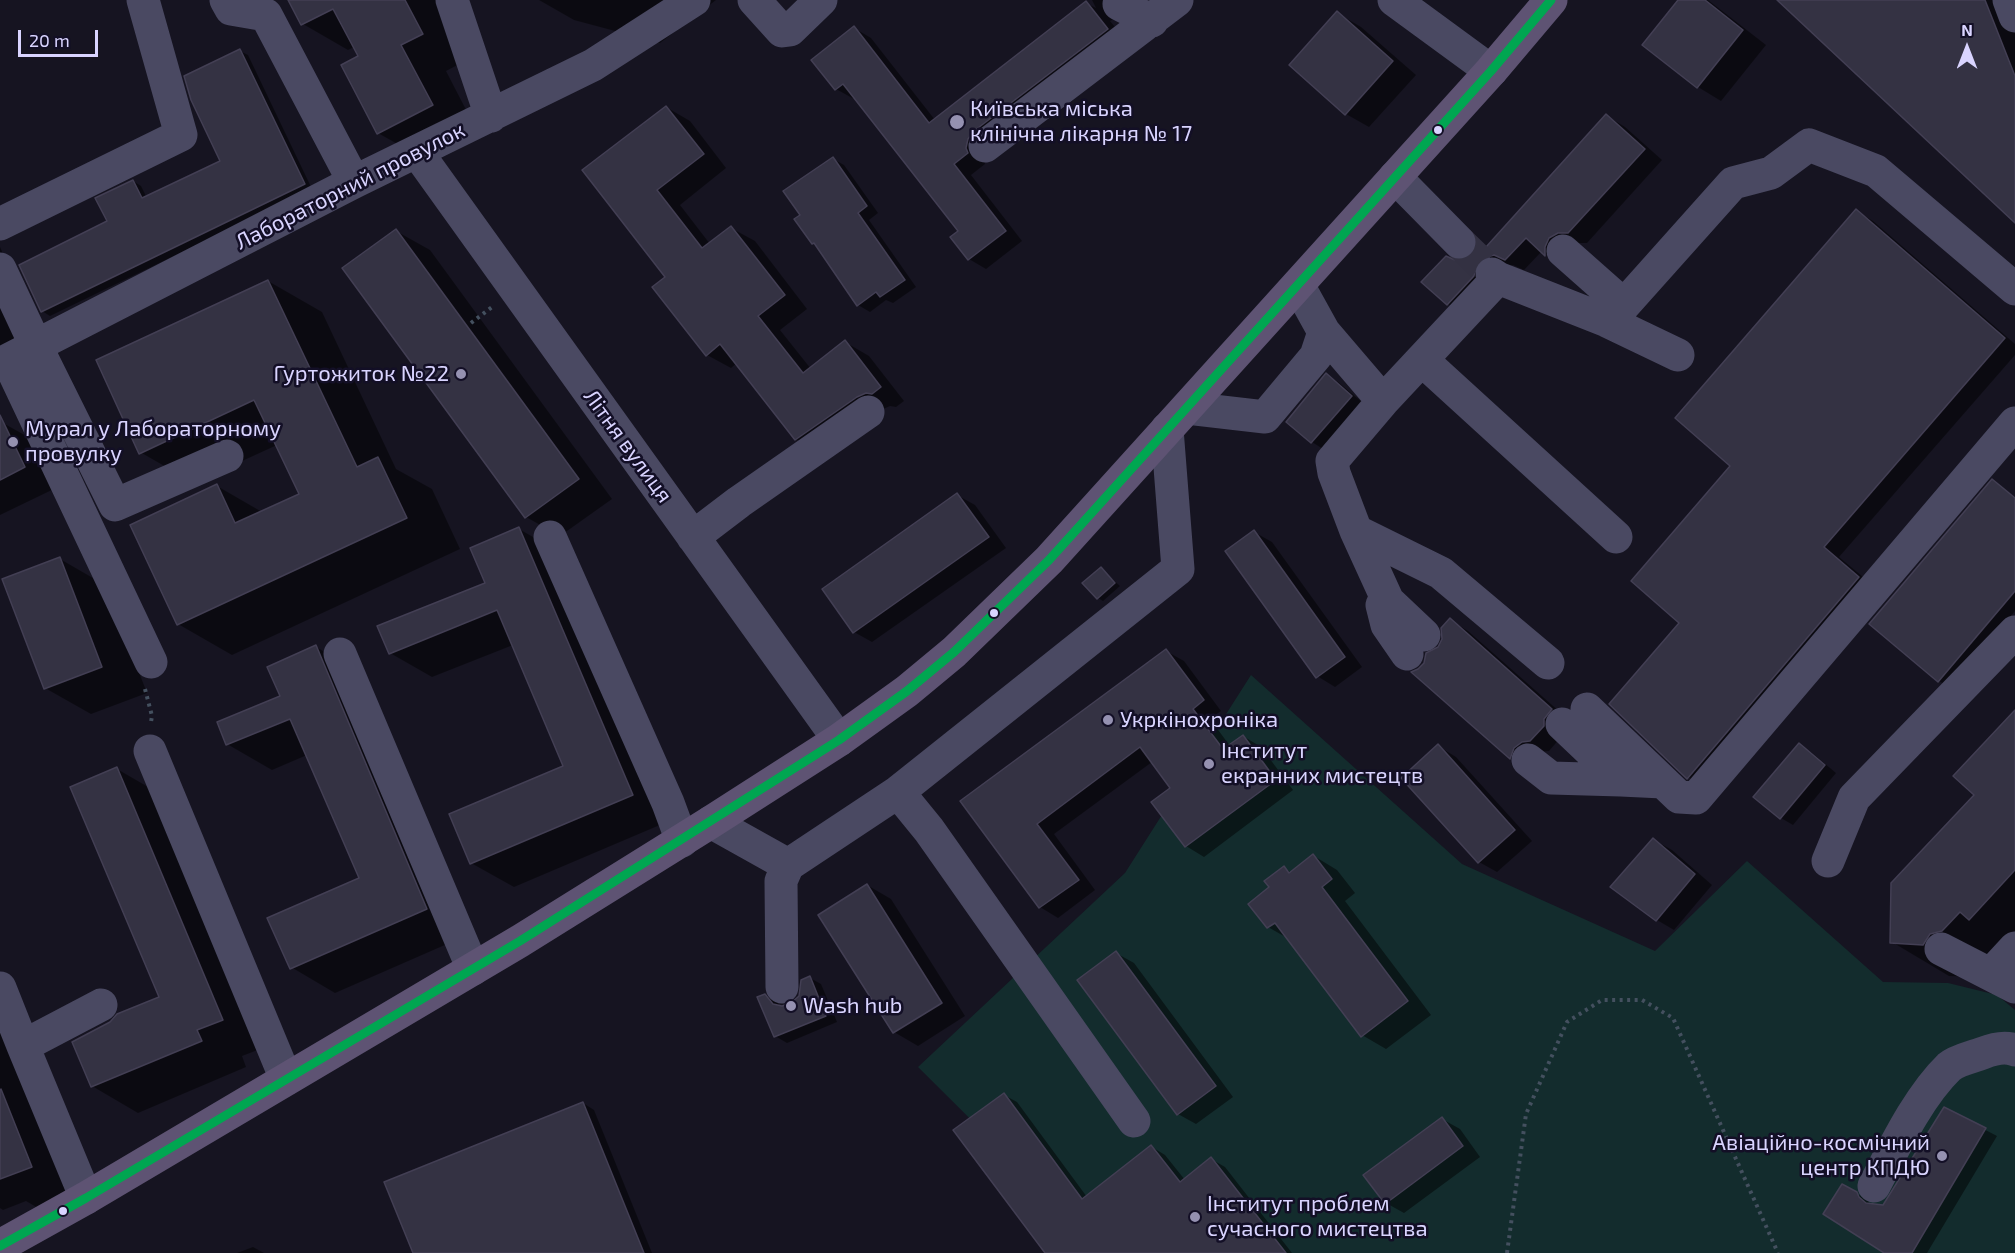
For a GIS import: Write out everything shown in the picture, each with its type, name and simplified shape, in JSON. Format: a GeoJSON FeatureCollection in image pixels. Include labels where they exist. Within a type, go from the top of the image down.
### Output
{"type":"FeatureCollection","features":[{"type":"Feature","properties":{"kind":"main road"},"geometry":{"type":"LineString","coordinates":[[0,1246],[86,1198],[473,969],[682,841],[838,740],[907,691],[991,618],[1049,561],[1491,71],[1551,0]]}},
{"type":"Feature","properties":{"kind":"street"},"geometry":{"type":"LineString","coordinates":[[0,224],[181,135],[143,0]]}},
{"type":"Feature","properties":{"kind":"street"},"geometry":{"type":"LineString","coordinates":[[226,0],[231,9],[266,15],[354,182]]}},
{"type":"Feature","properties":{"kind":"street"},"geometry":{"type":"LineString","coordinates":[[452,0],[491,116]]}},
{"type":"Feature","properties":{"kind":"street","name":"Лабораторний провулок"},"geometry":{"type":"LineString","coordinates":[[15,357],[354,182],[593,65],[694,0]]}},
{"type":"Feature","properties":{"kind":"street"},"geometry":{"type":"LineString","coordinates":[[754,0],[782,31],[786,32],[821,0]]}},
{"type":"Feature","properties":{"kind":"street"},"geometry":{"type":"LineString","coordinates":[[985,146],[1177,0]]}},
{"type":"Feature","properties":{"kind":"street"},"geometry":{"type":"LineString","coordinates":[[1394,0],[1491,71]]}},
{"type":"Feature","properties":{"kind":"street"},"geometry":{"type":"LineString","coordinates":[[2009,0],[2015,16]]}},
{"type":"Feature","properties":{"kind":"street"},"geometry":{"type":"LineString","coordinates":[[1119,4],[1152,21]]}},
{"type":"Feature","properties":{"kind":"street"},"geometry":{"type":"LineString","coordinates":[[1616,313],[1733,183],[1771,173],[1809,145],[1876,171],[2015,289]]}},
{"type":"Feature","properties":{"kind":"street","name":"Літня вулиця"},"geometry":{"type":"LineString","coordinates":[[417,152],[838,740]]}},
{"type":"Feature","properties":{"kind":"street"},"geometry":{"type":"LineString","coordinates":[[1395,177],[1459,242]]}},
{"type":"Feature","properties":{"kind":"street"},"geometry":{"type":"LineString","coordinates":[[1563,252],[1616,313],[1678,355]]}},
{"type":"Feature","properties":{"kind":"street"},"geometry":{"type":"LineString","coordinates":[[0,269],[15,357],[152,662]]}},
{"type":"Feature","properties":{"kind":"street"},"geometry":{"type":"LineString","coordinates":[[1423,635],[1388,601],[1334,472],[1332,461],[1495,276],[1616,313]]}},
{"type":"Feature","properties":{"kind":"street"},"geometry":{"type":"LineString","coordinates":[[1298,285],[1324,332],[1383,401]]}},
{"type":"Feature","properties":{"kind":"street"},"geometry":{"type":"LineString","coordinates":[[782,987],[781,880],[788,865],[898,792],[1178,569],[1177,419],[1266,417],[1316,356],[1324,332]]}},
{"type":"Feature","properties":{"kind":"street"},"geometry":{"type":"LineString","coordinates":[[15,357],[115,505],[226,456]]}},
{"type":"Feature","properties":{"kind":"street"},"geometry":{"type":"LineString","coordinates":[[1422,360],[1616,537]]}},
{"type":"Feature","properties":{"kind":"street"},"geometry":{"type":"LineString","coordinates":[[693,537],[868,411]]}},
{"type":"Feature","properties":{"kind":"street"},"geometry":{"type":"LineString","coordinates":[[1555,734],[1663,782],[1679,797],[1696,798],[2015,423]]}},
{"type":"Feature","properties":{"kind":"street"},"geometry":{"type":"LineString","coordinates":[[550,537],[668,803],[682,841]]}},
{"type":"Feature","properties":{"kind":"street"},"geometry":{"type":"LineString","coordinates":[[1363,544],[1441,573],[1548,663]]}},
{"type":"Feature","properties":{"kind":"street"},"geometry":{"type":"LineString","coordinates":[[1828,861],[1854,798],[2015,632]]}},
{"type":"Feature","properties":{"kind":"street"},"geometry":{"type":"LineString","coordinates":[[340,654],[473,969]]}},
{"type":"Feature","properties":{"kind":"street"},"geometry":{"type":"LineString","coordinates":[[1555,734],[1551,778],[1663,782]]}},
{"type":"Feature","properties":{"kind":"street"},"geometry":{"type":"LineString","coordinates":[[1555,734],[1621,780]]}},
{"type":"Feature","properties":{"kind":"street"},"geometry":{"type":"LineString","coordinates":[[150,751],[286,1079]]}},
{"type":"Feature","properties":{"kind":"street"},"geometry":{"type":"LineString","coordinates":[[898,792],[929,830],[1134,1121]]}},
{"type":"Feature","properties":{"kind":"street"},"geometry":{"type":"LineString","coordinates":[[711,822],[788,865]]}},
{"type":"Feature","properties":{"kind":"street"},"geometry":{"type":"LineString","coordinates":[[1941,949],[2003,980],[2015,948]]}},
{"type":"Feature","properties":{"kind":"street"},"geometry":{"type":"LineString","coordinates":[[0,988],[86,1198]]}},
{"type":"Feature","properties":{"kind":"street"},"geometry":{"type":"LineString","coordinates":[[23,1046],[101,1005]]}},
{"type":"Feature","properties":{"kind":"street"},"geometry":{"type":"LineString","coordinates":[[1874,1186],[1922,1102],[1951,1066],[1991,1050],[2009,1047],[2015,1050]]}},
{"type":"Feature","properties":{"kind":"path"},"geometry":{"type":"LineString","coordinates":[[150,751],[152,716],[145,690],[152,662]]}},
{"type":"Feature","properties":{"kind":"path"},"geometry":{"type":"LineString","coordinates":[[1507,1253],[1526,1114],[1567,1022],[1602,1000],[1642,1000],[1673,1018],[1778,1253]]}},
{"type":"Feature","properties":{"kind":"green space"},"geometry":{"type":"Polygon","coordinates":[[[1251,675],[1462,864],[1655,951],[1747,861],[1883,982],[1948,983],[1997,995],[2015,1010],[2015,1253],[1105,1253],[918,1067],[1125,873],[1251,675]]]}},
{"type":"Feature","properties":{"kind":"building"},"geometry":{"type":"Polygon","coordinates":[[[288,0],[405,0],[423,34],[401,45],[433,105],[377,134],[341,65],[358,56],[333,9],[301,25],[288,0]]]}},
{"type":"Feature","properties":{"kind":"building"},"geometry":{"type":"Polygon","coordinates":[[[1678,0],[1705,0],[1743,30],[1697,88],[1642,45],[1678,0]]]}},
{"type":"Feature","properties":{"kind":"building"},"geometry":{"type":"Polygon","coordinates":[[[1777,0],[1985,0],[2015,76],[2015,223],[1777,0]]]}},
{"type":"Feature","properties":{"kind":"building"},"geometry":{"type":"Polygon","coordinates":[[[1086,1],[1108,29],[974,131],[968,139],[966,148],[968,153],[954,164],[1006,231],[968,260],[950,237],[958,231],[843,84],[835,90],[811,60],[854,26],[929,123],[1086,1]]]}},
{"type":"Feature","properties":{"kind":"building"},"geometry":{"type":"Polygon","coordinates":[[[1337,11],[1393,61],[1345,115],[1289,65],[1337,11]]]}},
{"type":"Feature","properties":{"kind":"building"},"geometry":{"type":"Polygon","coordinates":[[[240,49],[305,184],[41,312],[19,265],[107,221],[95,198],[133,180],[142,198],[220,161],[191,100],[184,76],[240,49]]]}},
{"type":"Feature","properties":{"kind":"building"},"geometry":{"type":"Polygon","coordinates":[[[666,106],[704,154],[657,190],[702,248],[731,226],[785,295],[758,316],[803,373],[845,340],[881,387],[872,394],[866,393],[857,397],[795,440],[720,344],[706,356],[652,287],[665,277],[582,170],[666,106]]]}},
{"type":"Feature","properties":{"kind":"building"},"geometry":{"type":"Polygon","coordinates":[[[1606,114],[1645,149],[1568,233],[1558,233],[1549,238],[1545,247],[1545,256],[1526,238],[1505,260],[1494,255],[1483,258],[1476,264],[1474,276],[1447,305],[1421,282],[1446,256],[1455,260],[1464,260],[1473,255],[1477,248],[1477,239],[1486,247],[1606,114]]]}},
{"type":"Feature","properties":{"kind":"building"},"geometry":{"type":"Polygon","coordinates":[[[833,157],[867,206],[858,213],[905,280],[880,297],[876,292],[857,306],[814,243],[812,244],[794,219],[800,215],[783,191],[833,157]]]}},
{"type":"Feature","properties":{"kind":"building"},"geometry":{"type":"Polygon","coordinates":[[[1856,209],[2005,338],[1824,547],[1859,577],[1687,779],[1609,704],[1679,623],[1631,581],[1730,466],[1675,418],[1856,209]]]}},
{"type":"Feature","properties":{"kind":"building","name":"Гуртожиток №22"},"geometry":{"type":"Polygon","coordinates":[[[396,229],[579,479],[525,518],[342,268],[396,229]]]}},
{"type":"Feature","properties":{"kind":"building"},"geometry":{"type":"Polygon","coordinates":[[[268,280],[357,467],[378,457],[407,518],[177,625],[130,525],[217,484],[235,523],[299,494],[254,400],[139,454],[96,360],[268,280]]]}},
{"type":"Feature","properties":{"kind":"building"},"geometry":{"type":"Polygon","coordinates":[[[1326,373],[1352,396],[1311,443],[1286,422],[1326,373]]]}},
{"type":"Feature","properties":{"kind":"building"},"geometry":{"type":"Polygon","coordinates":[[[0,415],[25,467],[0,480],[0,415]]]}},
{"type":"Feature","properties":{"kind":"building"},"geometry":{"type":"Polygon","coordinates":[[[1992,479],[2015,498],[2015,591],[1938,682],[1869,624],[1992,479]]]}},
{"type":"Feature","properties":{"kind":"building"},"geometry":{"type":"Polygon","coordinates":[[[957,493],[989,537],[853,633],[822,589],[957,493]]]}},
{"type":"Feature","properties":{"kind":"building"},"geometry":{"type":"Polygon","coordinates":[[[519,527],[633,795],[470,864],[449,814],[563,766],[497,610],[389,654],[377,626],[485,583],[470,548],[519,527]]]}},
{"type":"Feature","properties":{"kind":"building"},"geometry":{"type":"Polygon","coordinates":[[[1254,530],[1345,657],[1316,678],[1225,551],[1254,530]]]}},
{"type":"Feature","properties":{"kind":"building"},"geometry":{"type":"Polygon","coordinates":[[[60,557],[102,667],[44,689],[2,579],[60,557]]]}},
{"type":"Feature","properties":{"kind":"building"},"geometry":{"type":"Polygon","coordinates":[[[1101,567],[1115,583],[1097,599],[1082,583],[1101,567]]]}},
{"type":"Feature","properties":{"kind":"building"},"geometry":{"type":"Polygon","coordinates":[[[1450,618],[1552,709],[1544,719],[1544,726],[1530,741],[1522,742],[1514,748],[1510,759],[1411,672],[1424,663],[1426,653],[1438,647],[1442,639],[1441,628],[1450,618]]]}},
{"type":"Feature","properties":{"kind":"building"},"geometry":{"type":"Polygon","coordinates":[[[316,645],[427,909],[290,969],[267,918],[359,878],[290,719],[226,745],[217,722],[280,696],[267,667],[316,645]]]}},
{"type":"Feature","properties":{"kind":"building","name":"Інститут екранних мистецтв"},"geometry":{"type":"Polygon","coordinates":[[[1166,649],[1204,700],[1193,709],[1223,749],[1243,735],[1276,780],[1185,847],[1151,802],[1170,788],[1140,747],[1037,824],[1079,880],[1039,908],[960,801],[1166,649]]]}},
{"type":"Feature","properties":{"kind":"building"},"geometry":{"type":"Polygon","coordinates":[[[2015,710],[2015,870],[1969,920],[1960,912],[1942,931],[1930,934],[1923,945],[1890,943],[1891,883],[1974,795],[1953,776],[2015,710]]]}},
{"type":"Feature","properties":{"kind":"building"},"geometry":{"type":"Polygon","coordinates":[[[1799,743],[1825,765],[1780,819],[1753,797],[1799,743]]]}},
{"type":"Feature","properties":{"kind":"building"},"geometry":{"type":"Polygon","coordinates":[[[1438,744],[1515,830],[1478,863],[1401,778],[1438,744]]]}},
{"type":"Feature","properties":{"kind":"building"},"geometry":{"type":"Polygon","coordinates":[[[117,767],[223,1020],[197,1030],[202,1041],[91,1087],[72,1042],[110,1022],[117,1014],[159,997],[70,787],[117,767]]]}},
{"type":"Feature","properties":{"kind":"building"},"geometry":{"type":"Polygon","coordinates":[[[1653,838],[1695,874],[1656,921],[1610,887],[1653,838]]]}},
{"type":"Feature","properties":{"kind":"building"},"geometry":{"type":"Polygon","coordinates":[[[1313,854],[1332,879],[1322,887],[1408,1001],[1361,1037],[1275,923],[1267,928],[1248,904],[1269,887],[1264,881],[1284,866],[1289,873],[1313,854]]]}},
{"type":"Feature","properties":{"kind":"building"},"geometry":{"type":"Polygon","coordinates":[[[867,884],[942,1003],[893,1033],[818,915],[867,884]]]}},
{"type":"Feature","properties":{"kind":"building"},"geometry":{"type":"Polygon","coordinates":[[[1116,951],[1216,1086],[1177,1115],[1077,980],[1116,951]]]}},
{"type":"Feature","properties":{"kind":"building","name":"Wash hub"},"geometry":{"type":"Polygon","coordinates":[[[810,976],[826,1016],[774,1037],[757,997],[765,994],[773,1004],[782,1006],[791,1003],[799,996],[801,980],[810,976]]]}},
{"type":"Feature","properties":{"kind":"building"},"geometry":{"type":"Polygon","coordinates":[[[0,1090],[32,1167],[0,1179],[0,1090]]]}},
{"type":"Feature","properties":{"kind":"building"},"geometry":{"type":"Polygon","coordinates":[[[1004,1093],[1082,1199],[1151,1145],[1180,1182],[1211,1157],[1286,1253],[1045,1253],[953,1130],[1004,1093]]]}},
{"type":"Feature","properties":{"kind":"building"},"geometry":{"type":"Polygon","coordinates":[[[583,1102],[644,1253],[413,1253],[384,1182],[583,1102]]]}},
{"type":"Feature","properties":{"kind":"building","name":"Авіаційно-космічний центр КПДЮ"},"geometry":{"type":"Polygon","coordinates":[[[1944,1107],[1986,1128],[1912,1253],[1884,1253],[1823,1214],[1842,1184],[1857,1192],[1866,1203],[1883,1205],[1944,1107]]]}},
{"type":"Feature","properties":{"kind":"building"},"geometry":{"type":"Polygon","coordinates":[[[1442,1117],[1463,1146],[1385,1204],[1363,1175],[1442,1117]]]}},
{"type":"Feature","properties":{"kind":"tunnel"},"geometry":{"type":"LineString","coordinates":[[1459,242],[1492,274]]}},
{"type":"Feature","properties":{"kind":"transit line"},"geometry":{"type":"LineString","coordinates":[[0,1246],[86,1198],[520,941],[839,740],[907,691],[954,652],[1049,560],[1491,71],[1551,0]]}},
{"type":"Feature","properties":{"kind":"place","name":"Київська міська клінічна лікарня № 17"},"geometry":{"type":"Point","coordinates":[957,122]}},
{"type":"Feature","properties":{"kind":"place","name":"Гуртожиток №22"},"geometry":{"type":"Point","coordinates":[461,374]}},
{"type":"Feature","properties":{"kind":"place","name":"Мурал у Лабораторному провулку"},"geometry":{"type":"Point","coordinates":[13,442]}},
{"type":"Feature","properties":{"kind":"place","name":"Укркінохроніка"},"geometry":{"type":"Point","coordinates":[1108,720]}},
{"type":"Feature","properties":{"kind":"place","name":"Інститут екранних мистецтв"},"geometry":{"type":"Point","coordinates":[1209,764]}},
{"type":"Feature","properties":{"kind":"place","name":"Wash hub"},"geometry":{"type":"Point","coordinates":[791,1006]}},
{"type":"Feature","properties":{"kind":"place","name":"Авіаційно-космічний центр КПДЮ"},"geometry":{"type":"Point","coordinates":[1942,1156]}},
{"type":"Feature","properties":{"kind":"place","name":"Інститут проблем сучасного мистецтва"},"geometry":{"type":"Point","coordinates":[1195,1217]}}]}
